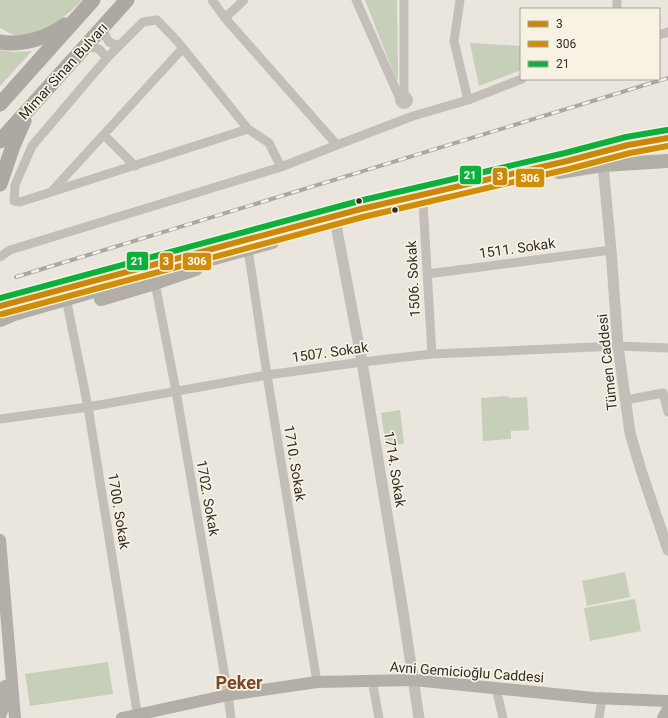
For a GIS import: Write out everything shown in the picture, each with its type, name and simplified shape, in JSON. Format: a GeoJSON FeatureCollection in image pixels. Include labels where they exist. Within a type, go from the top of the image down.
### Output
{"type":"FeatureCollection","features":[{"type":"Feature","properties":{"kind":"highway","name":"Mimar Sinan Bulvarı"},"geometry":{"type":"LineString","coordinates":[[0,141],[127,0]]}},
{"type":"Feature","properties":{"kind":"highway"},"geometry":{"type":"LineString","coordinates":[[0,42],[19,43],[43,37],[61,27],[88,5]]}},
{"type":"Feature","properties":{"kind":"highway"},"geometry":{"type":"LineString","coordinates":[[0,104],[88,5]]}},
{"type":"Feature","properties":{"kind":"highway"},"geometry":{"type":"LineString","coordinates":[[0,184],[13,146],[29,109]]}},
{"type":"Feature","properties":{"kind":"main road"},"geometry":{"type":"LineString","coordinates":[[0,306],[361,209],[642,142],[668,138]]}},
{"type":"Feature","properties":{"kind":"main road"},"geometry":{"type":"LineString","coordinates":[[642,142],[640,154],[646,163]]}},
{"type":"Feature","properties":{"kind":"main road"},"geometry":{"type":"LineString","coordinates":[[0,320],[14,314],[130,280],[423,203],[570,170],[668,161]]}},
{"type":"Feature","properties":{"kind":"main road"},"geometry":{"type":"LineString","coordinates":[[0,330],[17,322],[189,272],[228,255]]}},
{"type":"Feature","properties":{"kind":"main road"},"geometry":{"type":"LineString","coordinates":[[0,540],[15,718]]}},
{"type":"Feature","properties":{"kind":"main road"},"geometry":{"type":"LineString","coordinates":[[0,613],[6,698],[0,718]]}},
{"type":"Feature","properties":{"kind":"main road","name":"Avni Gemicioğlu Caddesi"},"geometry":{"type":"LineString","coordinates":[[122,718],[138,716],[228,695],[317,682],[372,680],[414,680],[602,698],[668,701]]}},
{"type":"Feature","properties":{"kind":"main road"},"geometry":{"type":"LineString","coordinates":[[663,718],[668,709]]}},
{"type":"Feature","properties":{"kind":"street"},"geometry":{"type":"LineString","coordinates":[[212,0],[337,145]]}},
{"type":"Feature","properties":{"kind":"street"},"geometry":{"type":"LineString","coordinates":[[226,18],[244,0]]}},
{"type":"Feature","properties":{"kind":"street"},"geometry":{"type":"LineString","coordinates":[[356,0],[413,116]]}},
{"type":"Feature","properties":{"kind":"street"},"geometry":{"type":"LineString","coordinates":[[404,0],[404,99]]}},
{"type":"Feature","properties":{"kind":"street"},"geometry":{"type":"LineString","coordinates":[[460,0],[454,41],[468,100]]}},
{"type":"Feature","properties":{"kind":"street"},"geometry":{"type":"LineString","coordinates":[[248,129],[20,202],[14,201],[15,185],[32,146],[119,46],[143,22],[157,20],[184,48],[248,129],[269,143],[281,167]]}},
{"type":"Feature","properties":{"kind":"street"},"geometry":{"type":"LineString","coordinates":[[102,28],[109,42],[119,46]]}},
{"type":"Feature","properties":{"kind":"street"},"geometry":{"type":"LineString","coordinates":[[87,46],[99,48],[108,58]]}},
{"type":"Feature","properties":{"kind":"street"},"geometry":{"type":"LineString","coordinates":[[51,192],[184,48]]}},
{"type":"Feature","properties":{"kind":"street"},"geometry":{"type":"LineString","coordinates":[[0,257],[10,250],[281,167],[413,116],[468,100],[520,80]]}},
{"type":"Feature","properties":{"kind":"street"},"geometry":{"type":"LineString","coordinates":[[104,135],[135,166]]}},
{"type":"Feature","properties":{"kind":"street","name":"Tümen Caddesi"},"geometry":{"type":"LineString","coordinates":[[603,166],[612,250],[618,346],[630,432],[668,550]]}},
{"type":"Feature","properties":{"kind":"street","name":"1506. Sokak"},"geometry":{"type":"LineString","coordinates":[[423,203],[432,354]]}},
{"type":"Feature","properties":{"kind":"street","name":"1714. Sokak"},"geometry":{"type":"LineString","coordinates":[[336,225],[362,362],[419,718]]}},
{"type":"Feature","properties":{"kind":"street","name":"1710. Sokak"},"geometry":{"type":"LineString","coordinates":[[248,249],[267,376],[317,682]]}},
{"type":"Feature","properties":{"kind":"street","name":"1511. Sokak"},"geometry":{"type":"LineString","coordinates":[[427,274],[612,250]]}},
{"type":"Feature","properties":{"kind":"street","name":"1702. Sokak"},"geometry":{"type":"LineString","coordinates":[[155,283],[176,392],[231,718]]}},
{"type":"Feature","properties":{"kind":"street","name":"1700. Sokak"},"geometry":{"type":"LineString","coordinates":[[68,308],[88,407],[138,716]]}},
{"type":"Feature","properties":{"kind":"street","name":"1507. Sokak"},"geometry":{"type":"LineString","coordinates":[[0,419],[88,407],[267,376],[362,362],[432,354],[618,346],[668,348]]}},
{"type":"Feature","properties":{"kind":"street"},"geometry":{"type":"LineString","coordinates":[[626,400],[663,393],[668,412]]}},
{"type":"Feature","properties":{"kind":"street"},"geometry":{"type":"LineString","coordinates":[[372,680],[379,718]]}},
{"type":"Feature","properties":{"kind":"street"},"geometry":{"type":"LineString","coordinates":[[496,688],[503,718]]}},
{"type":"Feature","properties":{"kind":"street"},"geometry":{"type":"LineString","coordinates":[[599,718],[602,698]]}},
{"type":"Feature","properties":{"kind":"green space"},"geometry":{"type":"Polygon","coordinates":[[[0,0],[82,0],[68,13],[50,26],[30,35],[20,36],[11,34],[0,28],[0,0]]]}},
{"type":"Feature","properties":{"kind":"green space"},"geometry":{"type":"Polygon","coordinates":[[[365,0],[397,0],[397,82],[365,0]]]}},
{"type":"Feature","properties":{"kind":"green space"},"geometry":{"type":"Polygon","coordinates":[[[470,43],[520,46],[520,70],[479,86],[470,43]]]}},
{"type":"Feature","properties":{"kind":"green space"},"geometry":{"type":"Polygon","coordinates":[[[0,50],[14,52],[32,51],[0,86],[0,50]]]}},
{"type":"Feature","properties":{"kind":"green space"},"geometry":{"type":"Polygon","coordinates":[[[508,396],[509,398],[527,397],[529,430],[511,431],[511,439],[483,441],[481,398],[508,396]]]}},
{"type":"Feature","properties":{"kind":"green space"},"geometry":{"type":"Polygon","coordinates":[[[400,410],[404,444],[386,446],[381,413],[400,410]]]}},
{"type":"Feature","properties":{"kind":"green space"},"geometry":{"type":"Polygon","coordinates":[[[625,572],[630,597],[587,606],[582,581],[625,572]]]}},
{"type":"Feature","properties":{"kind":"green space"},"geometry":{"type":"Polygon","coordinates":[[[635,599],[641,631],[590,641],[584,608],[635,599]]]}},
{"type":"Feature","properties":{"kind":"green space"},"geometry":{"type":"Polygon","coordinates":[[[108,662],[113,694],[30,706],[25,674],[108,662]]]}},
{"type":"Feature","properties":{"kind":"railway"},"geometry":{"type":"LineString","coordinates":[[16,277],[668,78]]}},
{"type":"Feature","properties":{"kind":"transit line","name":"21"},"geometry":{"type":"LineString","coordinates":[[0,298],[359,201],[565,153],[626,137],[667,130]]}},
{"type":"Feature","properties":{"kind":"transit line","name":"3"},"geometry":{"type":"LineString","coordinates":[[0,306],[361,209],[567,161],[628,145],[668,138]]}},
{"type":"Feature","properties":{"kind":"transit line","name":"306"},"geometry":{"type":"LineString","coordinates":[[2,314],[363,217],[569,169],[630,153],[668,146]]}},
{"type":"Feature","properties":{"kind":"district","name":"Peker"},"geometry":{"type":"Point","coordinates":[239,682]}}]}
